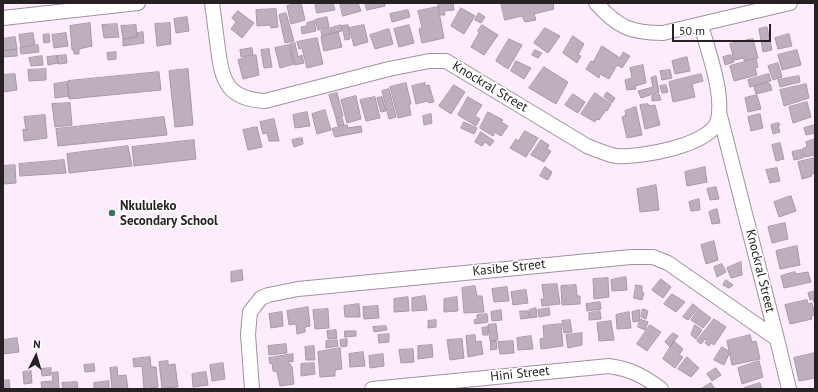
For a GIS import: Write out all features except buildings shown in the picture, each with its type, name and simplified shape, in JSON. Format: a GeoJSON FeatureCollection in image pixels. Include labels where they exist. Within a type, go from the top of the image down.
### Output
{"type":"FeatureCollection","features":[{"type":"Feature","properties":{"kind":"street"},"geometry":{"type":"LineString","coordinates":[[3,18],[138,3]]}},
{"type":"Feature","properties":{"kind":"street","name":"Knockral Street"},"geometry":{"type":"LineString","coordinates":[[212,3],[220,71],[224,82],[230,89],[246,99],[265,101],[389,69],[438,60],[454,65],[587,146],[603,153],[627,156],[672,148],[703,137],[718,122],[719,98],[701,25]]}},
{"type":"Feature","properties":{"kind":"street"},"geometry":{"type":"LineString","coordinates":[[596,3],[616,23],[643,33],[663,33],[701,25],[753,7],[790,3]]}},
{"type":"Feature","properties":{"kind":"street","name":"Knockral Street"},"geometry":{"type":"LineString","coordinates":[[719,110],[777,339]]}},
{"type":"Feature","properties":{"kind":"street","name":"Kasibe Street"},"geometry":{"type":"LineString","coordinates":[[252,389],[248,334],[250,312],[260,298],[268,294],[298,289],[603,258],[644,257],[660,259],[777,339]]}},
{"type":"Feature","properties":{"kind":"street"},"geometry":{"type":"LineString","coordinates":[[777,339],[789,389]]}},
{"type":"Feature","properties":{"kind":"street","name":"Hini Street"},"geometry":{"type":"LineString","coordinates":[[372,389],[609,366],[637,372],[661,389]]}},
{"type":"Feature","properties":{"kind":"place","name":"Nkululeko Secondary School"},"geometry":{"type":"Point","coordinates":[112,213]}}]}
